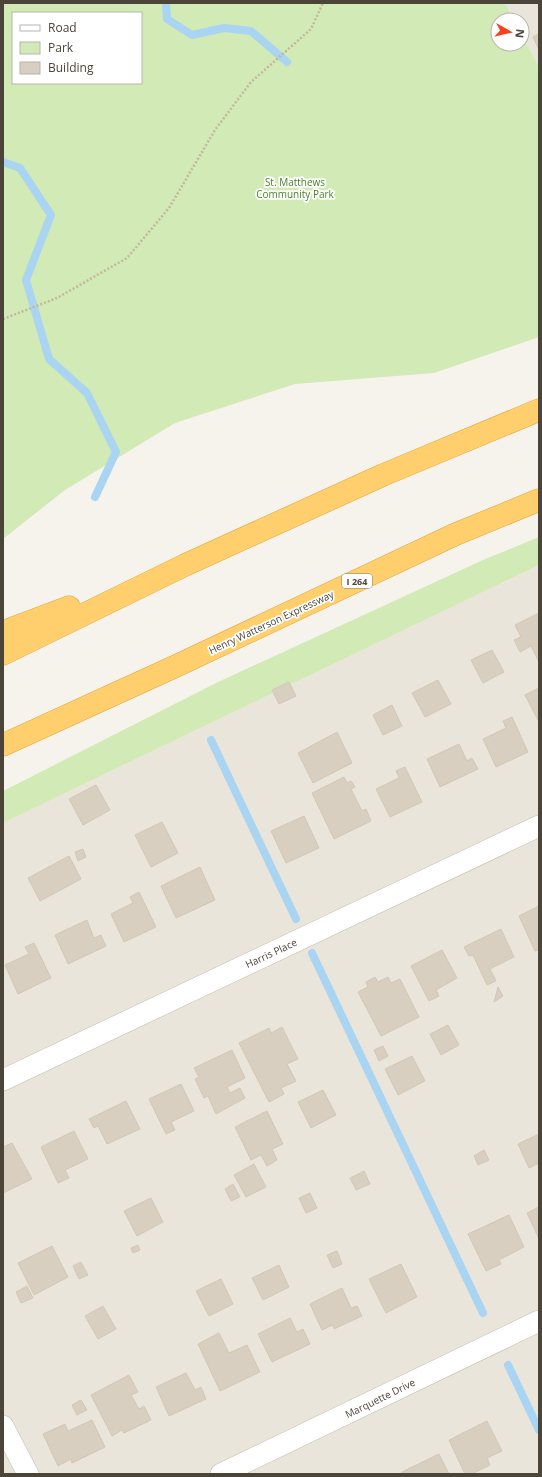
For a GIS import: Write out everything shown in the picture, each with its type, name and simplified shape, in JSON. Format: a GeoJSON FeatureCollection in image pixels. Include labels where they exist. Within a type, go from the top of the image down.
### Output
{"type":"FeatureCollection","features":[{"type":"Feature","properties":{"kind":"highway"},"geometry":{"type":"LineString","coordinates":[[3,654],[185,565],[383,474],[539,410]]}},
{"type":"Feature","properties":{"kind":"highway","name":"Henry Watterson Expressway"},"geometry":{"type":"LineString","coordinates":[[3,745],[176,666],[456,534],[539,500]]}},
{"type":"Feature","properties":{"kind":"highway"},"geometry":{"type":"LineString","coordinates":[[3,632],[185,565]]}},
{"type":"Feature","properties":{"kind":"highway"},"geometry":{"type":"LineString","coordinates":[[3,758],[176,666]]}},
{"type":"Feature","properties":{"kind":"street","name":"Harris Place"},"geometry":{"type":"LineString","coordinates":[[3,1080],[539,826]]}},
{"type":"Feature","properties":{"kind":"street","name":"Marquette Drive"},"geometry":{"type":"LineString","coordinates":[[221,1474],[539,1321]]}},
{"type":"Feature","properties":{"kind":"street"},"geometry":{"type":"LineString","coordinates":[[3,1426],[28,1474]]}},
{"type":"Feature","properties":{"kind":"path"},"geometry":{"type":"LineString","coordinates":[[3,319],[57,298],[127,258],[169,208],[215,130],[251,82],[311,29],[323,3]]}},
{"type":"Feature","properties":{"kind":"shaded area"},"geometry":{"type":"Polygon","coordinates":[[[505,3],[539,3],[539,67],[530,50],[530,12],[510,12],[505,3]]]}},
{"type":"Feature","properties":{"kind":"shaded area"},"geometry":{"type":"Polygon","coordinates":[[[539,565],[539,1474],[3,1474],[3,823],[539,565]]]}},
{"type":"Feature","properties":{"kind":"green space","name":"St. Matthews Community Park"},"geometry":{"type":"Polygon","coordinates":[[[3,3],[505,3],[510,12],[490,12],[490,52],[530,52],[530,50],[539,67],[539,337],[434,373],[295,384],[175,423],[65,490],[3,539],[3,3]]]}},
{"type":"Feature","properties":{"kind":"green space"},"geometry":{"type":"Polygon","coordinates":[[[539,537],[539,565],[3,823],[3,791],[216,683],[483,560],[539,537]]]}},
{"type":"Feature","properties":{"kind":"building"},"geometry":{"type":"Polygon","coordinates":[[[539,34],[539,50],[533,37],[539,34]]]}},
{"type":"Feature","properties":{"kind":"building"},"geometry":{"type":"Polygon","coordinates":[[[539,613],[539,662],[531,646],[520,652],[514,640],[521,637],[515,625],[539,613]]]}},
{"type":"Feature","properties":{"kind":"building"},"geometry":{"type":"Polygon","coordinates":[[[492,650],[504,672],[483,683],[471,660],[492,650]]]}},
{"type":"Feature","properties":{"kind":"building"},"geometry":{"type":"Polygon","coordinates":[[[438,680],[451,704],[425,717],[412,693],[438,680]]]}},
{"type":"Feature","properties":{"kind":"building"},"geometry":{"type":"Polygon","coordinates":[[[289,682],[296,696],[279,704],[272,690],[289,682]]]}},
{"type":"Feature","properties":{"kind":"building"},"geometry":{"type":"Polygon","coordinates":[[[539,688],[539,722],[525,695],[539,688]]]}},
{"type":"Feature","properties":{"kind":"building"},"geometry":{"type":"Polygon","coordinates":[[[392,705],[402,726],[383,735],[373,715],[392,705]]]}},
{"type":"Feature","properties":{"kind":"building"},"geometry":{"type":"Polygon","coordinates":[[[512,717],[528,752],[496,767],[483,739],[506,728],[503,721],[512,717]]]}},
{"type":"Feature","properties":{"kind":"building"},"geometry":{"type":"Polygon","coordinates":[[[337,732],[352,763],[313,783],[298,753],[337,732]]]}},
{"type":"Feature","properties":{"kind":"building"},"geometry":{"type":"Polygon","coordinates":[[[459,744],[467,761],[472,758],[478,769],[440,787],[427,759],[459,744]]]}},
{"type":"Feature","properties":{"kind":"building"},"geometry":{"type":"Polygon","coordinates":[[[405,767],[422,802],[390,817],[376,789],[399,778],[396,771],[405,767]]]}},
{"type":"Feature","properties":{"kind":"building"},"geometry":{"type":"Polygon","coordinates":[[[344,777],[347,783],[351,781],[355,787],[351,789],[362,811],[366,809],[371,821],[334,839],[312,793],[344,777]]]}},
{"type":"Feature","properties":{"kind":"building"},"geometry":{"type":"Polygon","coordinates":[[[96,785],[110,810],[83,825],[69,799],[96,785]]]}},
{"type":"Feature","properties":{"kind":"building"},"geometry":{"type":"Polygon","coordinates":[[[304,816],[319,848],[286,863],[271,831],[304,816]]]}},
{"type":"Feature","properties":{"kind":"building"},"geometry":{"type":"Polygon","coordinates":[[[162,822],[178,853],[151,867],[135,835],[162,822]]]}},
{"type":"Feature","properties":{"kind":"building"},"geometry":{"type":"Polygon","coordinates":[[[83,849],[86,857],[78,861],[75,852],[83,849]]]}},
{"type":"Feature","properties":{"kind":"building"},"geometry":{"type":"Polygon","coordinates":[[[69,856],[81,879],[40,901],[28,878],[69,856]]]}},
{"type":"Feature","properties":{"kind":"building"},"geometry":{"type":"Polygon","coordinates":[[[200,867],[215,900],[176,918],[161,886],[200,867]]]}},
{"type":"Feature","properties":{"kind":"building"},"geometry":{"type":"Polygon","coordinates":[[[139,892],[156,927],[124,942],[111,914],[133,903],[130,897],[139,892]]]}},
{"type":"Feature","properties":{"kind":"building"},"geometry":{"type":"Polygon","coordinates":[[[539,906],[539,950],[535,951],[519,916],[539,906]]]}},
{"type":"Feature","properties":{"kind":"building"},"geometry":{"type":"Polygon","coordinates":[[[87,920],[94,938],[101,935],[106,946],[68,964],[55,935],[87,920]]]}},
{"type":"Feature","properties":{"kind":"building"},"geometry":{"type":"Polygon","coordinates":[[[501,929],[514,957],[490,969],[496,981],[487,985],[473,955],[469,956],[464,947],[501,929]]]}},
{"type":"Feature","properties":{"kind":"building"},"geometry":{"type":"Polygon","coordinates":[[[34,943],[51,978],[18,994],[5,965],[29,954],[25,947],[34,943]]]}},
{"type":"Feature","properties":{"kind":"building"},"geometry":{"type":"Polygon","coordinates":[[[442,950],[457,978],[436,990],[439,996],[429,1001],[411,966],[442,950]]]}},
{"type":"Feature","properties":{"kind":"building"},"geometry":{"type":"Polygon","coordinates":[[[375,977],[378,982],[388,977],[391,983],[400,979],[419,1017],[381,1036],[358,992],[368,987],[366,982],[375,977]]]}},
{"type":"Feature","properties":{"kind":"building"},"geometry":{"type":"Polygon","coordinates":[[[498,987],[503,996],[494,1002],[498,987]]]}},
{"type":"Feature","properties":{"kind":"building"},"geometry":{"type":"Polygon","coordinates":[[[448,1025],[459,1045],[441,1055],[430,1034],[448,1025]]]}},
{"type":"Feature","properties":{"kind":"building"},"geometry":{"type":"Polygon","coordinates":[[[282,1027],[298,1059],[287,1064],[296,1081],[281,1088],[284,1094],[269,1102],[239,1043],[269,1028],[271,1033],[282,1027]]]}},
{"type":"Feature","properties":{"kind":"building"},"geometry":{"type":"Polygon","coordinates":[[[383,1046],[388,1056],[379,1061],[374,1050],[383,1046]]]}},
{"type":"Feature","properties":{"kind":"building"},"geometry":{"type":"Polygon","coordinates":[[[232,1050],[245,1078],[227,1087],[230,1093],[240,1088],[245,1098],[216,1114],[208,1096],[204,1098],[195,1079],[199,1077],[194,1068],[232,1050]]]}},
{"type":"Feature","properties":{"kind":"building"},"geometry":{"type":"Polygon","coordinates":[[[412,1056],[425,1081],[398,1095],[385,1069],[412,1056]]]}},
{"type":"Feature","properties":{"kind":"building"},"geometry":{"type":"Polygon","coordinates":[[[181,1084],[194,1111],[171,1122],[175,1130],[166,1134],[149,1099],[181,1084]]]}},
{"type":"Feature","properties":{"kind":"building"},"geometry":{"type":"Polygon","coordinates":[[[323,1090],[336,1115],[311,1128],[298,1102],[323,1090]]]}},
{"type":"Feature","properties":{"kind":"building"},"geometry":{"type":"Polygon","coordinates":[[[126,1101],[140,1129],[107,1144],[98,1126],[94,1128],[89,1119],[126,1101]]]}},
{"type":"Feature","properties":{"kind":"building"},"geometry":{"type":"Polygon","coordinates":[[[267,1111],[283,1144],[272,1149],[277,1160],[267,1166],[261,1155],[251,1160],[235,1127],[267,1111]]]}},
{"type":"Feature","properties":{"kind":"building"},"geometry":{"type":"Polygon","coordinates":[[[74,1131],[88,1159],[65,1170],[69,1178],[58,1183],[41,1147],[74,1131]]]}},
{"type":"Feature","properties":{"kind":"building"},"geometry":{"type":"Polygon","coordinates":[[[539,1134],[539,1163],[529,1168],[518,1144],[539,1134]]]}},
{"type":"Feature","properties":{"kind":"building"},"geometry":{"type":"Polygon","coordinates":[[[12,1143],[32,1179],[3,1193],[3,1147],[12,1143]]]}},
{"type":"Feature","properties":{"kind":"building"},"geometry":{"type":"Polygon","coordinates":[[[484,1150],[489,1160],[478,1165],[474,1156],[484,1150]]]}},
{"type":"Feature","properties":{"kind":"building"},"geometry":{"type":"Polygon","coordinates":[[[254,1164],[266,1187],[246,1197],[234,1175],[254,1164]]]}},
{"type":"Feature","properties":{"kind":"building"},"geometry":{"type":"Polygon","coordinates":[[[364,1171],[370,1184],[356,1190],[350,1178],[364,1171]]]}},
{"type":"Feature","properties":{"kind":"building"},"geometry":{"type":"Polygon","coordinates":[[[233,1184],[240,1197],[231,1201],[225,1189],[233,1184]]]}},
{"type":"Feature","properties":{"kind":"building"},"geometry":{"type":"Polygon","coordinates":[[[310,1193],[317,1208],[306,1213],[299,1198],[310,1193]]]}},
{"type":"Feature","properties":{"kind":"building"},"geometry":{"type":"Polygon","coordinates":[[[151,1198],[163,1222],[137,1236],[124,1211],[151,1198]]]}},
{"type":"Feature","properties":{"kind":"building"},"geometry":{"type":"Polygon","coordinates":[[[539,1207],[539,1239],[527,1213],[539,1207]]]}},
{"type":"Feature","properties":{"kind":"building"},"geometry":{"type":"Polygon","coordinates":[[[509,1215],[524,1247],[499,1260],[501,1264],[486,1271],[468,1234],[509,1215]]]}},
{"type":"Feature","properties":{"kind":"building"},"geometry":{"type":"Polygon","coordinates":[[[138,1245],[140,1250],[133,1253],[131,1248],[138,1245]]]}},
{"type":"Feature","properties":{"kind":"building"},"geometry":{"type":"Polygon","coordinates":[[[52,1246],[68,1277],[34,1295],[18,1263],[52,1246]]]}},
{"type":"Feature","properties":{"kind":"building"},"geometry":{"type":"Polygon","coordinates":[[[337,1251],[342,1264],[333,1268],[327,1255],[337,1251]]]}},
{"type":"Feature","properties":{"kind":"building"},"geometry":{"type":"Polygon","coordinates":[[[81,1262],[88,1275],[79,1279],[73,1266],[81,1262]]]}},
{"type":"Feature","properties":{"kind":"building"},"geometry":{"type":"Polygon","coordinates":[[[401,1264],[417,1297],[386,1313],[369,1279],[401,1264]]]}},
{"type":"Feature","properties":{"kind":"building"},"geometry":{"type":"Polygon","coordinates":[[[279,1265],[289,1287],[263,1300],[252,1278],[279,1265]]]}},
{"type":"Feature","properties":{"kind":"building"},"geometry":{"type":"Polygon","coordinates":[[[221,1279],[233,1304],[209,1316],[196,1291],[221,1279]]]}},
{"type":"Feature","properties":{"kind":"building"},"geometry":{"type":"Polygon","coordinates":[[[27,1286],[33,1298],[21,1303],[16,1292],[27,1286]]]}},
{"type":"Feature","properties":{"kind":"building"},"geometry":{"type":"Polygon","coordinates":[[[342,1288],[351,1308],[357,1306],[362,1316],[334,1329],[333,1325],[322,1330],[310,1304],[342,1288]]]}},
{"type":"Feature","properties":{"kind":"building"},"geometry":{"type":"Polygon","coordinates":[[[103,1306],[116,1329],[98,1339],[85,1316],[103,1306]]]}},
{"type":"Feature","properties":{"kind":"building"},"geometry":{"type":"Polygon","coordinates":[[[290,1318],[297,1332],[303,1329],[310,1344],[272,1362],[258,1334],[290,1318]]]}},
{"type":"Feature","properties":{"kind":"building"},"geometry":{"type":"Polygon","coordinates":[[[219,1333],[229,1353],[247,1345],[260,1372],[220,1391],[198,1344],[219,1333]]]}},
{"type":"Feature","properties":{"kind":"building"},"geometry":{"type":"Polygon","coordinates":[[[186,1373],[195,1390],[201,1387],[206,1399],[169,1416],[156,1387],[186,1373]]]}},
{"type":"Feature","properties":{"kind":"building"},"geometry":{"type":"Polygon","coordinates":[[[129,1375],[138,1392],[131,1395],[139,1409],[144,1406],[151,1420],[124,1433],[122,1430],[112,1436],[91,1395],[129,1375]]]}},
{"type":"Feature","properties":{"kind":"building"},"geometry":{"type":"Polygon","coordinates":[[[81,1400],[87,1410],[77,1415],[72,1405],[81,1400]]]}},
{"type":"Feature","properties":{"kind":"building"},"geometry":{"type":"Polygon","coordinates":[[[92,1420],[105,1447],[72,1463],[71,1459],[58,1466],[43,1434],[65,1424],[68,1431],[92,1420]]]}},
{"type":"Feature","properties":{"kind":"building"},"geometry":{"type":"Polygon","coordinates":[[[487,1421],[502,1451],[487,1458],[490,1465],[472,1474],[465,1474],[449,1440],[487,1421]]]}},
{"type":"Feature","properties":{"kind":"building"},"geometry":{"type":"Polygon","coordinates":[[[439,1454],[449,1474],[402,1474],[402,1472],[439,1454]]]}},
{"type":"Feature","properties":{"kind":"waterway"},"geometry":{"type":"LineString","coordinates":[[166,3],[167,19],[192,35],[224,28],[251,31],[287,62]]}},
{"type":"Feature","properties":{"kind":"waterway"},"geometry":{"type":"LineString","coordinates":[[3,162],[20,168],[51,215],[26,280],[49,359],[87,393],[116,452],[95,497]]}},
{"type":"Feature","properties":{"kind":"waterway"},"geometry":{"type":"LineString","coordinates":[[211,740],[296,919]]}},
{"type":"Feature","properties":{"kind":"waterway"},"geometry":{"type":"LineString","coordinates":[[312,953],[483,1313]]}},
{"type":"Feature","properties":{"kind":"waterway"},"geometry":{"type":"LineString","coordinates":[[508,1365],[539,1430]]}}]}
